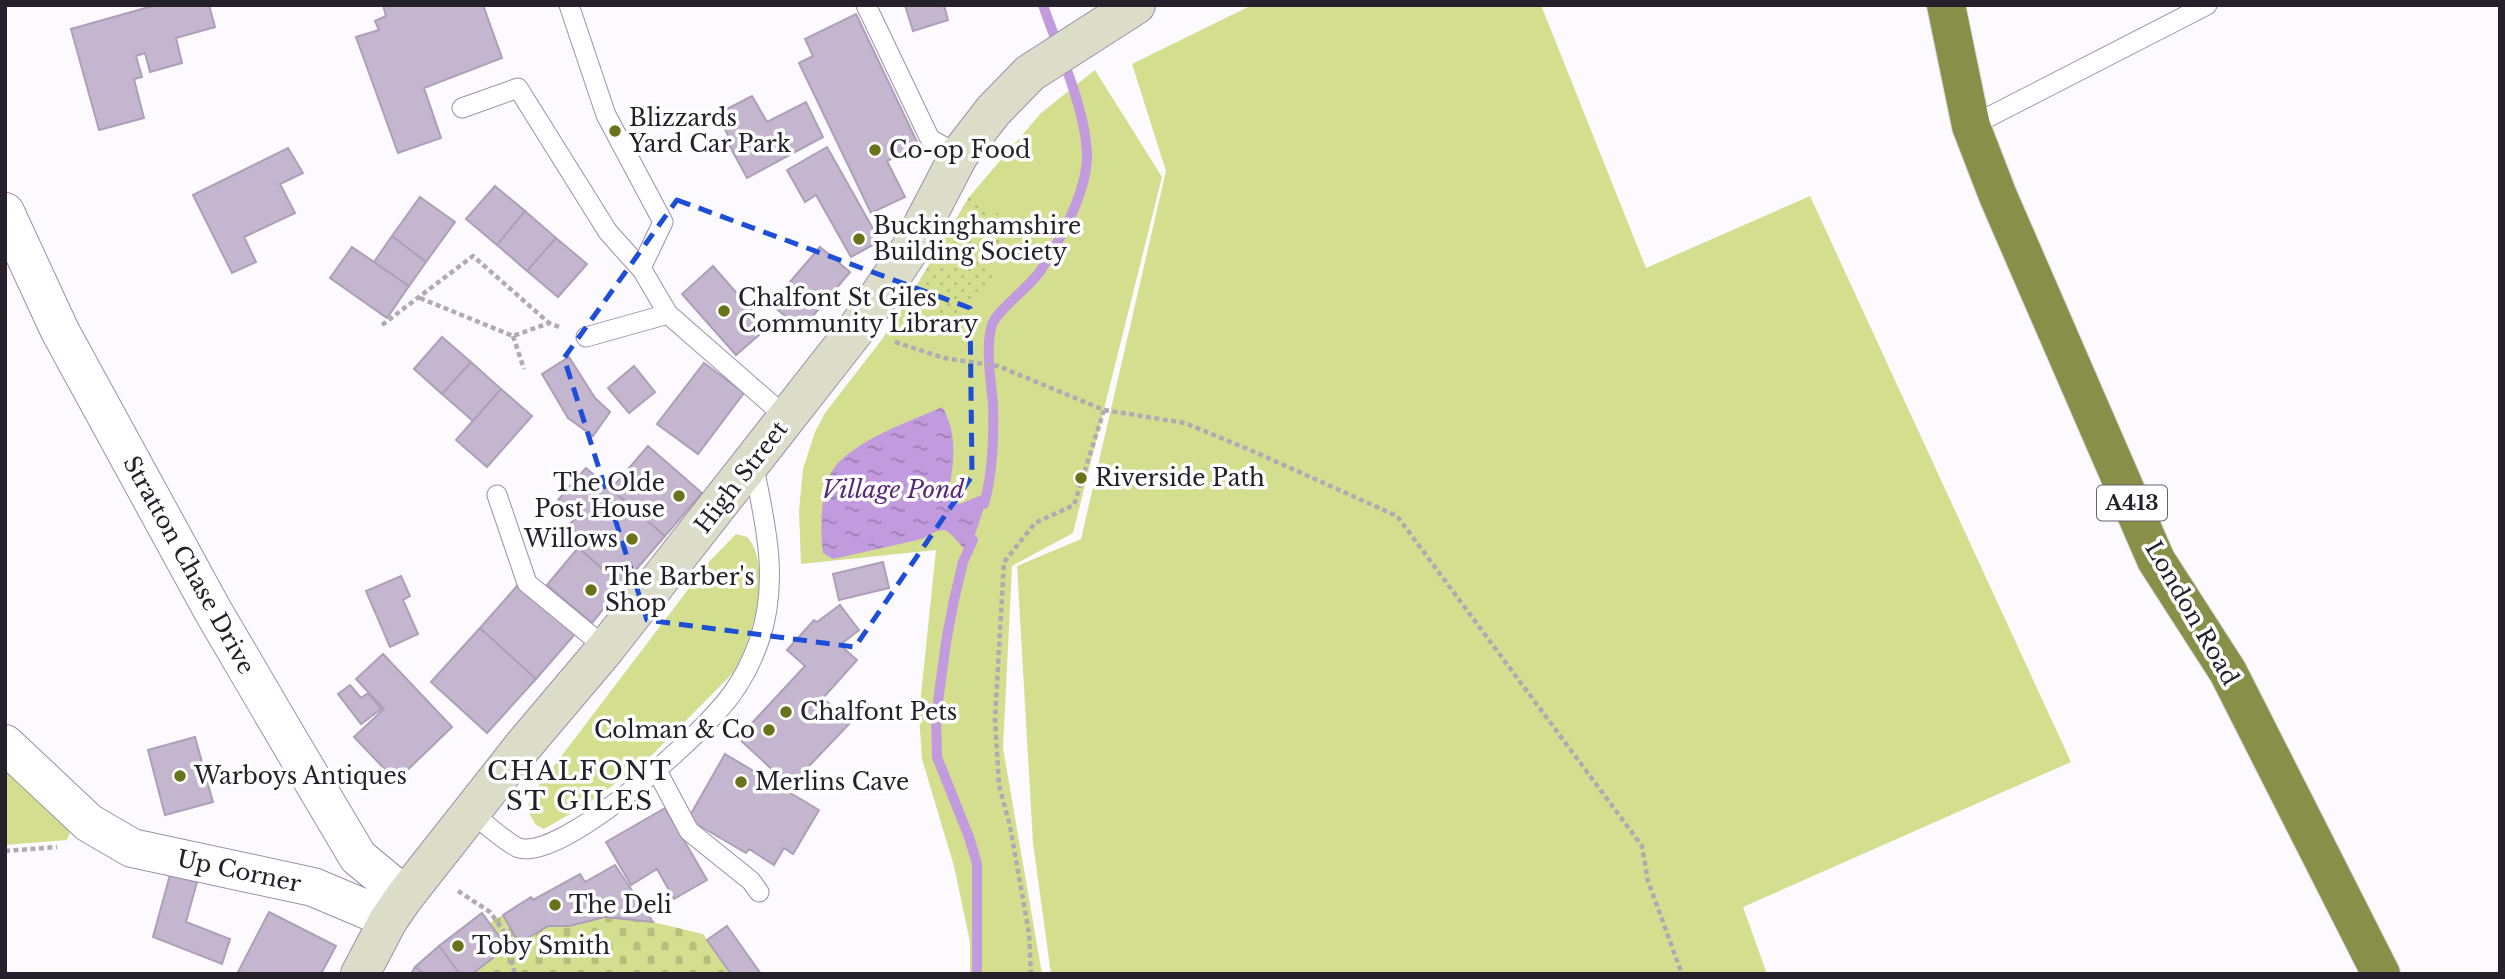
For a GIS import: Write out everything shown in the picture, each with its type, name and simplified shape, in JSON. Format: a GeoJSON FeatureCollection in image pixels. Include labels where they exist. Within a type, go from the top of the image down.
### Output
{"type":"FeatureCollection","features":[{"type":"Feature","properties":{"kind":"highway","name":"London Road"},"geometry":{"type":"LineString","coordinates":[[1946,5],[1971,126],[1998,197],[2157,560],[2228,672],[2381,974]]}},
{"type":"Feature","properties":{"kind":"street","name":"High Street"},"geometry":{"type":"LineString","coordinates":[[360,974],[407,895],[524,745],[606,648],[860,324],[910,249],[959,155],[993,111],[1030,73],[1136,5]]}},
{"type":"Feature","properties":{"kind":"street","name":"Stratton Chase Drive"},"geometry":{"type":"LineString","coordinates":[[5,212],[61,331],[213,611],[290,744],[358,857],[407,895]]}},
{"type":"Feature","properties":{"kind":"street","name":"Up Corner"},"geometry":{"type":"LineString","coordinates":[[5,744],[89,824],[132,848],[313,887],[407,895]]}},
{"type":"Feature","properties":{"kind":"lane"},"geometry":{"type":"LineString","coordinates":[[569,5],[606,115],[663,222],[641,268],[643,271]]}},
{"type":"Feature","properties":{"kind":"lane"},"geometry":{"type":"LineString","coordinates":[[866,5],[930,139],[959,155]]}},
{"type":"Feature","properties":{"kind":"lane"},"geometry":{"type":"LineString","coordinates":[[1971,126],[2207,5]]}},
{"type":"Feature","properties":{"kind":"lane"},"geometry":{"type":"LineString","coordinates":[[461,108],[518,88],[608,232],[643,271],[668,314],[787,418]]}},
{"type":"Feature","properties":{"kind":"lane"},"geometry":{"type":"LineString","coordinates":[[586,337],[668,314]]}},
{"type":"Feature","properties":{"kind":"lane"},"geometry":{"type":"LineString","coordinates":[[472,813],[519,848],[543,847],[611,806],[657,771],[718,712],[748,668],[760,639],[766,607],[770,557],[752,462]]}},
{"type":"Feature","properties":{"kind":"lane"},"geometry":{"type":"LineString","coordinates":[[497,495],[527,583],[606,648]]}},
{"type":"Feature","properties":{"kind":"lane"},"geometry":{"type":"LineString","coordinates":[[657,771],[689,831],[751,881],[759,892]]}},
{"type":"Feature","properties":{"kind":"path"},"geometry":{"type":"LineString","coordinates":[[382,325],[472,256],[549,324],[586,337]]}},
{"type":"Feature","properties":{"kind":"path"},"geometry":{"type":"LineString","coordinates":[[420,298],[513,336],[549,324]]}},
{"type":"Feature","properties":{"kind":"path"},"geometry":{"type":"LineString","coordinates":[[860,324],[900,344],[944,358],[998,366],[1104,410],[1185,423],[1397,516],[1642,846],[1648,881],[1682,974]]}},
{"type":"Feature","properties":{"kind":"path"},"geometry":{"type":"LineString","coordinates":[[513,336],[524,369]]}},
{"type":"Feature","properties":{"kind":"path"},"geometry":{"type":"LineString","coordinates":[[1031,974],[1029,933],[1010,825],[999,785],[995,719],[1004,562],[1035,523],[1074,505],[1104,410]]}},
{"type":"Feature","properties":{"kind":"path"},"geometry":{"type":"LineString","coordinates":[[5,851],[74,844],[89,824]]}},
{"type":"Feature","properties":{"kind":"path"},"geometry":{"type":"LineString","coordinates":[[407,895],[490,912],[511,941],[509,952],[514,974]]}},
{"type":"Feature","properties":{"kind":"highlighted area"},"geometry":{"type":"Polygon","coordinates":[[[677,200],[970,308],[972,476],[855,647],[647,620],[564,358],[677,200]]]}},
{"type":"Feature","properties":{"kind":"green space"},"geometry":{"type":"Polygon","coordinates":[[[1252,5],[1541,5],[1646,268],[1810,196],[2071,762],[1743,907],[1767,974],[1051,974],[1033,843],[1017,566],[1081,539],[1166,171],[1132,64],[1252,5]]]}},
{"type":"Feature","properties":{"kind":"green space"},"geometry":{"type":"Polygon","coordinates":[[[1095,70],[1162,177],[1073,533],[1012,566],[1003,748],[1042,974],[970,974],[970,942],[954,866],[922,759],[919,714],[936,550],[801,564],[799,511],[803,469],[815,432],[825,413],[883,338],[933,261],[969,197],[1041,113],[1095,70]]]}},
{"type":"Feature","properties":{"kind":"green space"},"geometry":{"type":"Polygon","coordinates":[[[969,197],[1018,225],[990,281],[952,329],[911,295],[969,197]]]}},
{"type":"Feature","properties":{"kind":"green space"},"geometry":{"type":"Polygon","coordinates":[[[736,534],[747,537],[755,550],[759,566],[759,585],[753,625],[732,674],[646,761],[587,804],[544,829],[536,825],[527,810],[531,796],[709,562],[736,534]]]}},
{"type":"Feature","properties":{"kind":"green space"},"geometry":{"type":"Polygon","coordinates":[[[5,763],[70,832],[67,840],[5,845],[5,763]]]}},
{"type":"Feature","properties":{"kind":"green space"},"geometry":{"type":"Polygon","coordinates":[[[503,915],[519,943],[548,926],[569,926],[605,917],[653,922],[703,934],[731,974],[472,974],[506,947],[490,923],[503,915]]]}},
{"type":"Feature","properties":{"kind":"water","name":"Village Pond"},"geometry":{"type":"Polygon","coordinates":[[[942,407],[949,422],[953,446],[949,499],[960,504],[989,492],[969,553],[945,530],[922,539],[833,559],[823,553],[821,521],[824,497],[829,476],[834,468],[843,458],[869,440],[942,407]]]}},
{"type":"Feature","properties":{"kind":"building"},"geometry":{"type":"Polygon","coordinates":[[[156,5],[209,5],[215,27],[176,38],[182,63],[150,72],[145,53],[136,56],[142,77],[134,79],[144,118],[99,130],[71,29],[156,5]]]}},
{"type":"Feature","properties":{"kind":"building"},"geometry":{"type":"Polygon","coordinates":[[[383,5],[483,5],[502,58],[424,88],[441,138],[398,153],[356,37],[379,30],[375,21],[386,16],[383,5]]]}},
{"type":"Feature","properties":{"kind":"building"},"geometry":{"type":"Polygon","coordinates":[[[905,5],[944,5],[948,20],[913,31],[905,5]]]}},
{"type":"Feature","properties":{"kind":"building"},"geometry":{"type":"Polygon","coordinates":[[[856,14],[919,146],[887,161],[905,197],[871,213],[799,63],[813,56],[805,39],[856,14]]]}},
{"type":"Feature","properties":{"kind":"building"},"geometry":{"type":"Polygon","coordinates":[[[752,96],[767,122],[806,102],[823,137],[747,178],[728,143],[731,141],[717,114],[752,96]]]}},
{"type":"Feature","properties":{"kind":"building"},"geometry":{"type":"Polygon","coordinates":[[[827,147],[880,241],[851,257],[816,195],[805,202],[787,170],[827,147]]]}},
{"type":"Feature","properties":{"kind":"building"},"geometry":{"type":"Polygon","coordinates":[[[288,148],[303,173],[280,184],[295,213],[244,237],[256,262],[232,273],[193,195],[288,148]]]}},
{"type":"Feature","properties":{"kind":"building"},"geometry":{"type":"Polygon","coordinates":[[[495,186],[525,211],[497,245],[466,219],[495,186]]]}},
{"type":"Feature","properties":{"kind":"building"},"geometry":{"type":"Polygon","coordinates":[[[420,197],[455,222],[426,262],[392,236],[420,197]]]}},
{"type":"Feature","properties":{"kind":"building"},"geometry":{"type":"Polygon","coordinates":[[[525,211],[556,238],[527,271],[497,245],[525,211]]]}},
{"type":"Feature","properties":{"kind":"building"},"geometry":{"type":"Polygon","coordinates":[[[392,236],[426,262],[409,286],[374,262],[392,236]]]}},
{"type":"Feature","properties":{"kind":"building"},"geometry":{"type":"Polygon","coordinates":[[[556,238],[587,264],[558,297],[527,271],[556,238]]]}},
{"type":"Feature","properties":{"kind":"building"},"geometry":{"type":"Polygon","coordinates":[[[352,247],[409,286],[387,318],[330,278],[352,247]]]}},
{"type":"Feature","properties":{"kind":"building"},"geometry":{"type":"Polygon","coordinates":[[[820,247],[850,272],[801,330],[771,304],[820,247]]]}},
{"type":"Feature","properties":{"kind":"building","name":"Chalfont St Giles Community Library"},"geometry":{"type":"Polygon","coordinates":[[[713,266],[767,328],[736,355],[682,294],[713,266]]]}},
{"type":"Feature","properties":{"kind":"building"},"geometry":{"type":"Polygon","coordinates":[[[442,337],[471,362],[442,394],[414,369],[442,337]]]}},
{"type":"Feature","properties":{"kind":"building"},"geometry":{"type":"Polygon","coordinates":[[[569,357],[595,398],[610,412],[593,436],[568,418],[542,374],[569,357]]]}},
{"type":"Feature","properties":{"kind":"building"},"geometry":{"type":"Polygon","coordinates":[[[471,362],[501,389],[473,421],[442,394],[471,362]]]}},
{"type":"Feature","properties":{"kind":"building"},"geometry":{"type":"Polygon","coordinates":[[[704,363],[744,393],[698,454],[657,424],[704,363]]]}},
{"type":"Feature","properties":{"kind":"building"},"geometry":{"type":"Polygon","coordinates":[[[634,366],[655,392],[629,413],[608,388],[634,366]]]}},
{"type":"Feature","properties":{"kind":"building"},"geometry":{"type":"Polygon","coordinates":[[[501,389],[532,416],[487,467],[456,440],[501,389]]]}},
{"type":"Feature","properties":{"kind":"building"},"geometry":{"type":"Polygon","coordinates":[[[648,446],[702,493],[665,536],[611,489],[648,446]]]}},
{"type":"Feature","properties":{"kind":"building"},"geometry":{"type":"Polygon","coordinates":[[[586,468],[665,536],[622,586],[562,533],[577,516],[558,500],[586,468]]]}},
{"type":"Feature","properties":{"kind":"building"},"geometry":{"type":"Polygon","coordinates":[[[578,548],[622,586],[592,623],[547,585],[578,548]]]}},
{"type":"Feature","properties":{"kind":"building"},"geometry":{"type":"Polygon","coordinates":[[[883,562],[889,588],[839,600],[833,574],[883,562]]]}},
{"type":"Feature","properties":{"kind":"building"},"geometry":{"type":"Polygon","coordinates":[[[401,576],[410,596],[403,600],[418,634],[390,647],[366,591],[401,576]]]}},
{"type":"Feature","properties":{"kind":"building"},"geometry":{"type":"Polygon","coordinates":[[[517,586],[575,634],[536,679],[480,628],[517,586]]]}},
{"type":"Feature","properties":{"kind":"building"},"geometry":{"type":"Polygon","coordinates":[[[840,605],[859,630],[840,645],[857,660],[823,698],[850,723],[790,786],[738,738],[805,666],[787,650],[814,620],[817,622],[840,605]]]}},
{"type":"Feature","properties":{"kind":"building"},"geometry":{"type":"Polygon","coordinates":[[[480,628],[536,679],[487,733],[431,682],[480,628]]]}},
{"type":"Feature","properties":{"kind":"building"},"geometry":{"type":"Polygon","coordinates":[[[383,654],[452,727],[396,781],[354,737],[384,709],[356,679],[383,654]]]}},
{"type":"Feature","properties":{"kind":"building"},"geometry":{"type":"Polygon","coordinates":[[[350,685],[361,698],[368,693],[381,709],[361,724],[338,694],[350,685]]]}},
{"type":"Feature","properties":{"kind":"building","name":"Warboys Antiques"},"geometry":{"type":"Polygon","coordinates":[[[195,737],[213,802],[165,815],[148,750],[195,737]]]}},
{"type":"Feature","properties":{"kind":"building","name":"Merlins Cave"},"geometry":{"type":"Polygon","coordinates":[[[725,754],[819,810],[793,854],[784,848],[774,865],[749,849],[746,853],[688,819],[725,754]]]}},
{"type":"Feature","properties":{"kind":"building"},"geometry":{"type":"Polygon","coordinates":[[[665,808],[707,880],[674,899],[657,869],[631,885],[606,842],[665,808]]]}},
{"type":"Feature","properties":{"kind":"building"},"geometry":{"type":"Polygon","coordinates":[[[615,865],[653,922],[605,917],[569,926],[548,926],[519,943],[503,915],[531,897],[533,900],[580,874],[585,882],[615,865]]]}},
{"type":"Feature","properties":{"kind":"building"},"geometry":{"type":"Polygon","coordinates":[[[170,875],[197,882],[186,922],[230,939],[222,964],[153,937],[170,875]]]}},
{"type":"Feature","properties":{"kind":"building"},"geometry":{"type":"Polygon","coordinates":[[[269,912],[336,946],[321,974],[237,974],[269,912]]]}},
{"type":"Feature","properties":{"kind":"building"},"geometry":{"type":"Polygon","coordinates":[[[482,913],[507,947],[472,974],[460,974],[439,946],[482,913]]]}},
{"type":"Feature","properties":{"kind":"building"},"geometry":{"type":"Polygon","coordinates":[[[727,926],[761,974],[731,974],[707,940],[727,926]]]}},
{"type":"Feature","properties":{"kind":"building"},"geometry":{"type":"Polygon","coordinates":[[[439,946],[460,974],[425,974],[415,967],[439,946]]]}},
{"type":"Feature","properties":{"kind":"building"},"geometry":{"type":"Polygon","coordinates":[[[415,967],[425,974],[411,974],[415,967]]]}},
{"type":"Feature","properties":{"kind":"waterway"},"geometry":{"type":"LineString","coordinates":[[984,504],[993,442],[989,354],[992,325],[1036,276],[1049,257],[1072,214],[1086,168],[1087,153],[1081,117],[1070,78],[1043,5]]}},
{"type":"Feature","properties":{"kind":"waterway"},"geometry":{"type":"LineString","coordinates":[[973,540],[963,562],[954,600],[936,717],[937,757],[977,864],[977,974]]}},
{"type":"Feature","properties":{"kind":"place","name":"Blizzards Yard Car Park"},"geometry":{"type":"Point","coordinates":[615,131]}},
{"type":"Feature","properties":{"kind":"place","name":"Co-op Food"},"geometry":{"type":"Point","coordinates":[875,150]}},
{"type":"Feature","properties":{"kind":"place","name":"Buckinghamshire Building Society"},"geometry":{"type":"Point","coordinates":[859,239]}},
{"type":"Feature","properties":{"kind":"place","name":"Chalfont St Giles Community Library"},"geometry":{"type":"Point","coordinates":[724,311]}},
{"type":"Feature","properties":{"kind":"place","name":"Riverside Path"},"geometry":{"type":"Point","coordinates":[1081,478]}},
{"type":"Feature","properties":{"kind":"place","name":"The Olde Post House"},"geometry":{"type":"Point","coordinates":[679,496]}},
{"type":"Feature","properties":{"kind":"place","name":"Willows"},"geometry":{"type":"Point","coordinates":[632,539]}},
{"type":"Feature","properties":{"kind":"place","name":"The Barber's Shop"},"geometry":{"type":"Point","coordinates":[591,590]}},
{"type":"Feature","properties":{"kind":"place","name":"Chalfont Pets"},"geometry":{"type":"Point","coordinates":[786,712]}},
{"type":"Feature","properties":{"kind":"place","name":"Colman & Co"},"geometry":{"type":"Point","coordinates":[769,730]}},
{"type":"Feature","properties":{"kind":"place","name":"Warboys Antiques"},"geometry":{"type":"Point","coordinates":[180,776]}},
{"type":"Feature","properties":{"kind":"place","name":"Merlins Cave"},"geometry":{"type":"Point","coordinates":[741,782]}},
{"type":"Feature","properties":{"kind":"place","name":"The Deli"},"geometry":{"type":"Point","coordinates":[555,905]}},
{"type":"Feature","properties":{"kind":"place","name":"Toby Smith"},"geometry":{"type":"Point","coordinates":[458,946]}},
{"type":"Feature","properties":{"kind":"district","name":"CHALFONT ST GILES"},"geometry":{"type":"Point","coordinates":[580,786]}}]}
